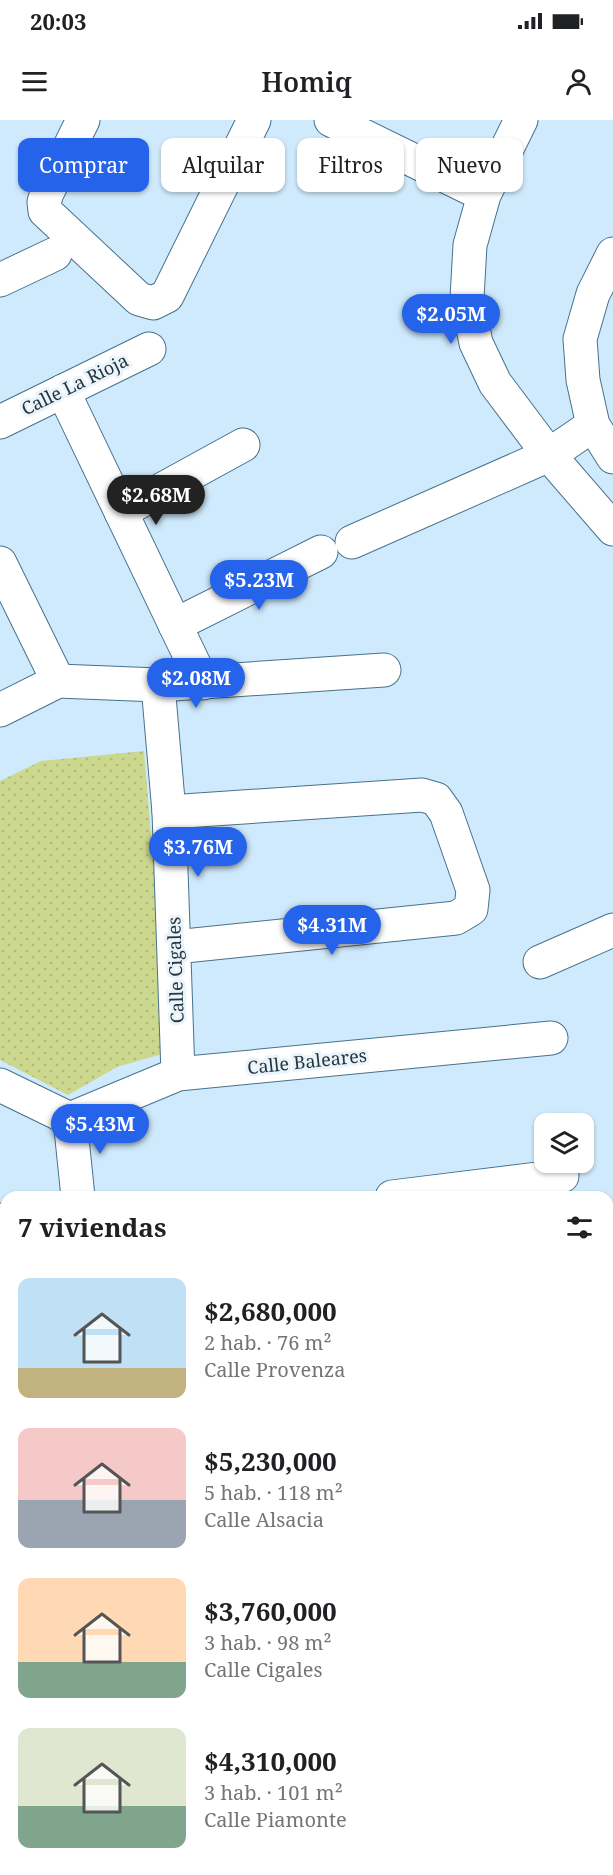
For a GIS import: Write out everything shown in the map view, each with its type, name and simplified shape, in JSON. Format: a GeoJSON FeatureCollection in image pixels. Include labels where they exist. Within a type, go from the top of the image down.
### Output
{"type":"FeatureCollection","features":[{"type":"Feature","properties":{"kind":"street"},"geometry":{"type":"LineString","coordinates":[[83,120],[46,193],[45,211],[139,299],[153,303],[167,296],[254,120]]}},
{"type":"Feature","properties":{"kind":"street"},"geometry":{"type":"LineString","coordinates":[[331,120],[484,195]]}},
{"type":"Feature","properties":{"kind":"street"},"geometry":{"type":"LineString","coordinates":[[521,120],[484,195],[470,245],[467,298],[476,343],[495,383],[549,454],[613,530]]}},
{"type":"Feature","properties":{"kind":"street"},"geometry":{"type":"LineString","coordinates":[[0,280],[55,254]]}},
{"type":"Feature","properties":{"kind":"street"},"geometry":{"type":"LineString","coordinates":[[613,254],[593,294],[580,339],[583,381],[593,424],[613,457]]}},
{"type":"Feature","properties":{"kind":"street","name":"Calle La Rioja"},"geometry":{"type":"LineString","coordinates":[[0,422],[149,349]]}},
{"type":"Feature","properties":{"kind":"street"},"geometry":{"type":"LineString","coordinates":[[63,391],[203,683]]}},
{"type":"Feature","properties":{"kind":"street"},"geometry":{"type":"LineString","coordinates":[[352,542],[549,454],[593,424]]}},
{"type":"Feature","properties":{"kind":"street"},"geometry":{"type":"LineString","coordinates":[[121,512],[243,445]]}},
{"type":"Feature","properties":{"kind":"street"},"geometry":{"type":"LineString","coordinates":[[175,625],[321,552]]}},
{"type":"Feature","properties":{"kind":"street"},"geometry":{"type":"LineString","coordinates":[[0,563],[58,681]]}},
{"type":"Feature","properties":{"kind":"street"},"geometry":{"type":"LineString","coordinates":[[0,710],[58,681],[158,685],[384,670]]}},
{"type":"Feature","properties":{"kind":"street","name":"Calle Cigales"},"geometry":{"type":"LineString","coordinates":[[158,685],[169,812],[178,1074]]}},
{"type":"Feature","properties":{"kind":"street"},"geometry":{"type":"LineString","coordinates":[[169,812],[422,795],[436,799],[446,813],[473,890],[471,909],[456,918],[175,947]]}},
{"type":"Feature","properties":{"kind":"street"},"geometry":{"type":"LineString","coordinates":[[540,962],[613,930]]}},
{"type":"Feature","properties":{"kind":"street","name":"Calle Baleares"},"geometry":{"type":"LineString","coordinates":[[70,1119],[178,1074],[551,1038]]}},
{"type":"Feature","properties":{"kind":"street"},"geometry":{"type":"LineString","coordinates":[[0,1086],[70,1119],[77,1191]]}},
{"type":"Feature","properties":{"kind":"street"},"geometry":{"type":"LineString","coordinates":[[441,1191],[562,1176]]}},
{"type":"Feature","properties":{"kind":"green space"},"geometry":{"type":"Polygon","coordinates":[[[144,751],[169,1052],[117,1067],[68,1095],[0,1060],[0,781],[41,761],[144,751]]]}}]}
